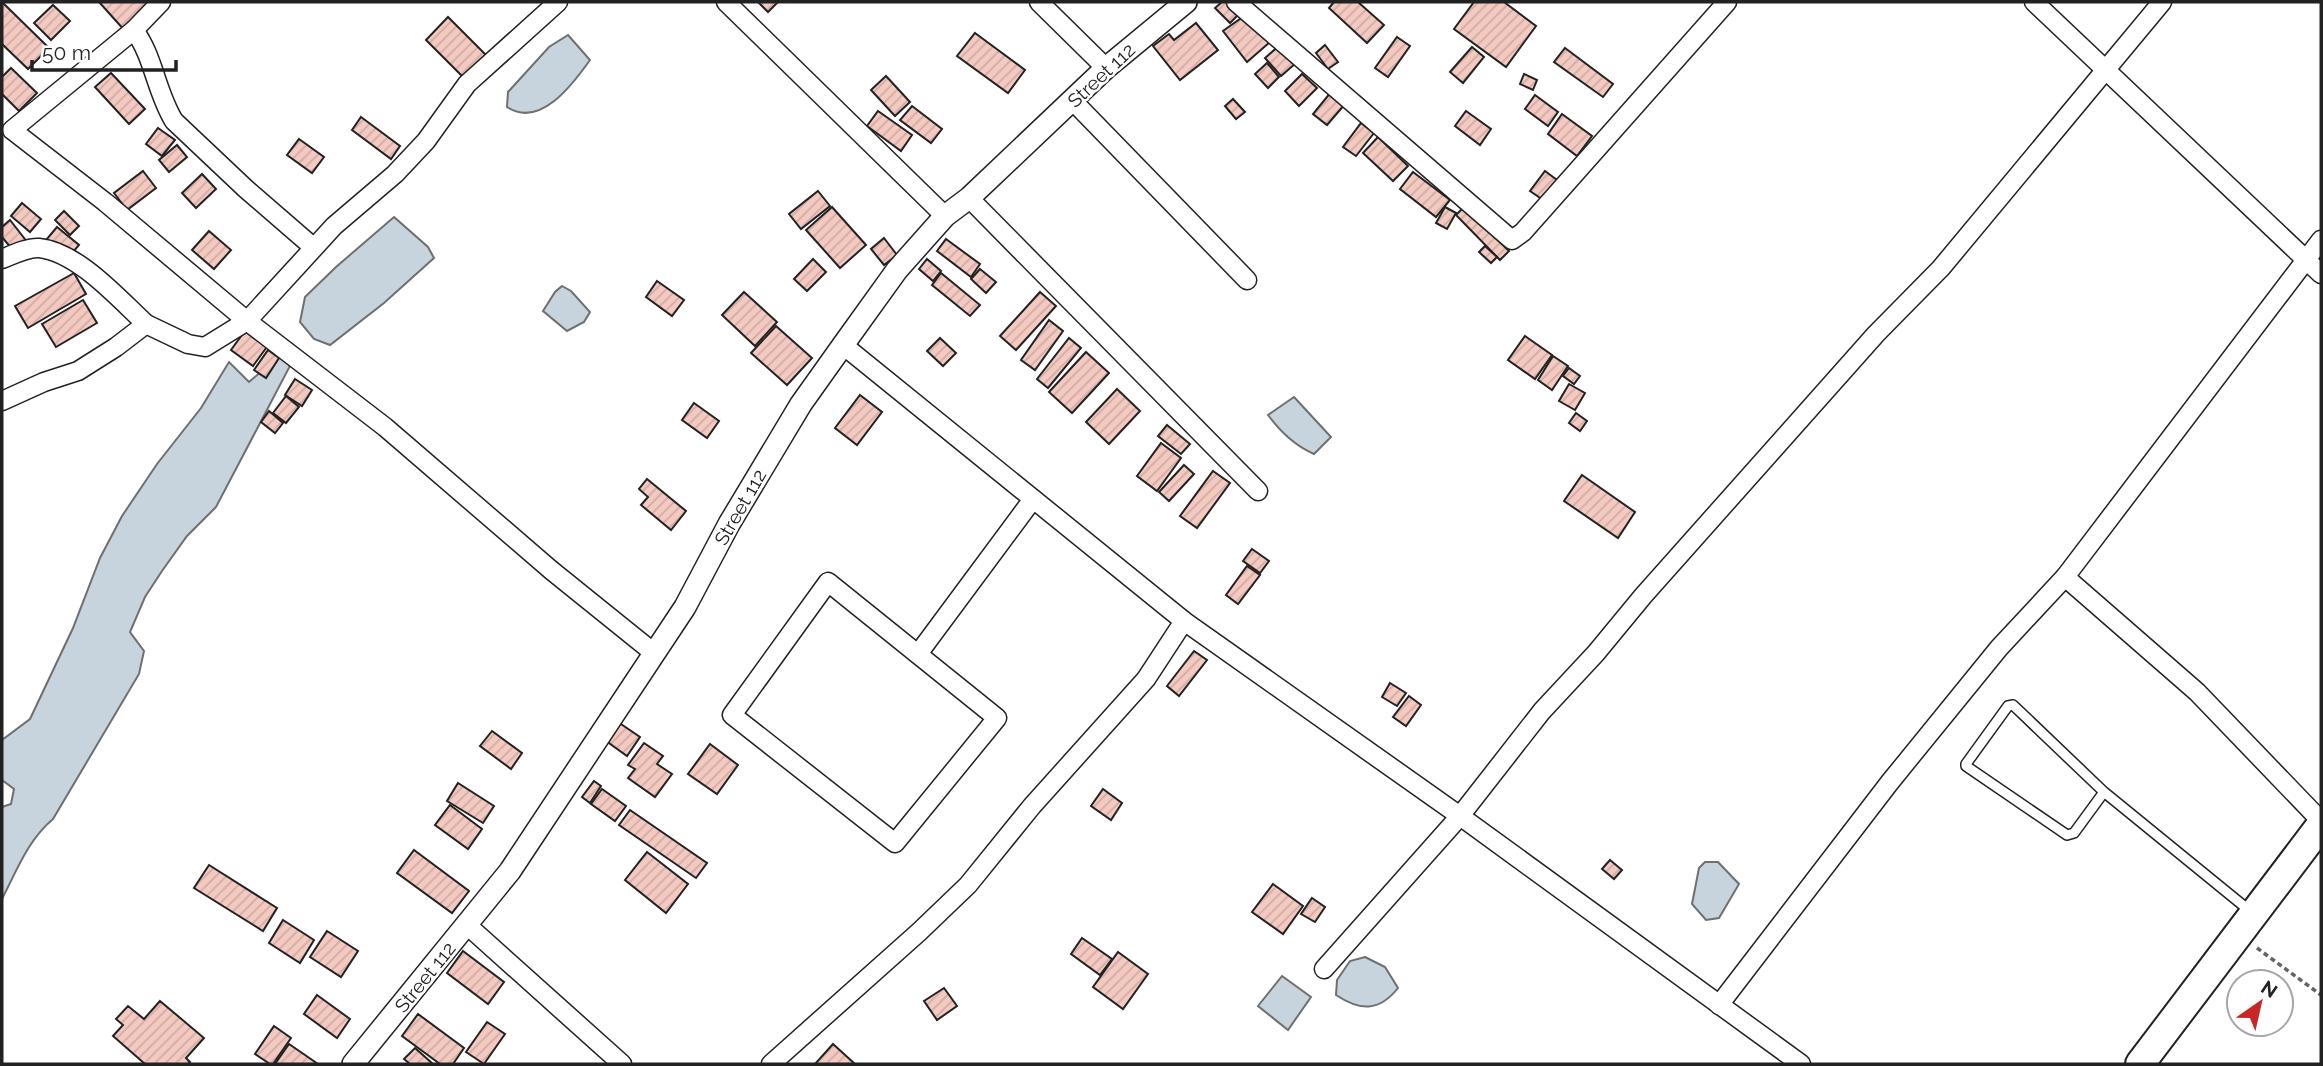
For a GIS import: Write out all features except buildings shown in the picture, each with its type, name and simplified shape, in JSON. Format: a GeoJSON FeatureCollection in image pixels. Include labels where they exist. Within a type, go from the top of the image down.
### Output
{"type":"FeatureCollection","features":[{"type":"Feature","properties":{"kind":"main road"},"geometry":{"type":"LineString","coordinates":[[2140,1064],[2321,823]]}},
{"type":"Feature","properties":{"kind":"street"},"geometry":{"type":"LineString","coordinates":[[161,2],[134,30],[7,125],[105,202],[247,321],[385,427],[551,570],[654,653]]}},
{"type":"Feature","properties":{"kind":"street"},"geometry":{"type":"LineString","coordinates":[[2,259],[38,248],[64,257],[85,268],[146,324],[188,344],[205,347],[247,321],[313,247],[395,174],[426,141],[467,84],[558,2]]}},
{"type":"Feature","properties":{"kind":"street"},"geometry":{"type":"LineString","coordinates":[[726,2],[946,216]]}},
{"type":"Feature","properties":{"kind":"street"},"geometry":{"type":"LineString","coordinates":[[1039,2],[1105,68]]}},
{"type":"Feature","properties":{"kind":"street","name":"Street 112"},"geometry":{"type":"LineString","coordinates":[[353,1064],[510,871],[685,607],[729,524],[802,404],[897,270],[946,216],[969,198],[1105,68],[1186,2]]}},
{"type":"Feature","properties":{"kind":"street"},"geometry":{"type":"LineString","coordinates":[[1236,2],[1512,240],[1523,232],[1727,2]]}},
{"type":"Feature","properties":{"kind":"street"},"geometry":{"type":"LineString","coordinates":[[2034,2],[2321,274]]}},
{"type":"Feature","properties":{"kind":"street"},"geometry":{"type":"LineString","coordinates":[[1324,969],[1460,816],[1542,711],[1850,363],[1941,268],[2162,2]]}},
{"type":"Feature","properties":{"kind":"street"},"geometry":{"type":"LineString","coordinates":[[134,30],[145,45],[167,110],[174,121],[313,247]]}},
{"type":"Feature","properties":{"kind":"street"},"geometry":{"type":"LineString","coordinates":[[1073,101],[1247,280]]}},
{"type":"Feature","properties":{"kind":"street"},"geometry":{"type":"LineString","coordinates":[[969,198],[1258,491]]}},
{"type":"Feature","properties":{"kind":"street"},"geometry":{"type":"LineString","coordinates":[[1719,1005],[1890,782],[1999,648],[2065,577],[2321,240]]}},
{"type":"Feature","properties":{"kind":"street"},"geometry":{"type":"LineString","coordinates":[[2,401],[44,382],[78,371],[146,324]]}},
{"type":"Feature","properties":{"kind":"street"},"geometry":{"type":"LineString","coordinates":[[843,345],[1184,621],[1460,816],[1801,1064]]}},
{"type":"Feature","properties":{"kind":"street"},"geometry":{"type":"LineString","coordinates":[[918,654],[1033,499]]}},
{"type":"Feature","properties":{"kind":"street"},"geometry":{"type":"LineString","coordinates":[[2065,577],[2197,692],[2321,823]]}},
{"type":"Feature","properties":{"kind":"street"},"geometry":{"type":"LineString","coordinates":[[828,582],[918,654],[997,718],[895,843],[733,715],[828,582]]}},
{"type":"Feature","properties":{"kind":"street"},"geometry":{"type":"LineString","coordinates":[[771,1064],[968,885],[1032,806],[1146,679],[1184,621]]}},
{"type":"Feature","properties":{"kind":"street"},"geometry":{"type":"LineString","coordinates":[[467,925],[622,1064]]}},
{"type":"Feature","properties":{"kind":"lane"},"geometry":{"type":"LineString","coordinates":[[2104,792],[2074,833],[2067,835],[1966,764],[2010,704],[2013,705],[2246,925]]}},
{"type":"Feature","properties":{"kind":"path"},"geometry":{"type":"LineString","coordinates":[[2246,925],[2321,995]]}},
{"type":"Feature","properties":{"kind":"shaded area"},"geometry":{"type":"Polygon","coordinates":[[[568,35],[590,60],[574,81],[543,108],[532,112],[519,112],[507,107],[508,92],[549,47],[568,35]]]}},
{"type":"Feature","properties":{"kind":"shaded area"},"geometry":{"type":"Polygon","coordinates":[[[394,217],[428,247],[434,258],[384,303],[330,345],[314,339],[300,322],[305,297],[394,217]]]}},
{"type":"Feature","properties":{"kind":"shaded area"},"geometry":{"type":"Polygon","coordinates":[[[562,286],[571,291],[590,312],[584,322],[567,331],[543,311],[562,286]]]}},
{"type":"Feature","properties":{"kind":"shaded area"},"geometry":{"type":"Polygon","coordinates":[[[282,354],[291,364],[216,507],[187,536],[145,597],[130,632],[144,651],[139,674],[53,819],[30,846],[2,899],[2,807],[11,804],[14,789],[2,780],[2,740],[30,719],[73,628],[100,558],[122,516],[157,464],[201,408],[229,362],[249,382],[282,354]]]}},
{"type":"Feature","properties":{"kind":"shaded area"},"geometry":{"type":"Polygon","coordinates":[[[1294,397],[1331,437],[1314,454],[1288,438],[1268,415],[1294,397]]]}},
{"type":"Feature","properties":{"kind":"shaded area"},"geometry":{"type":"Polygon","coordinates":[[[1705,862],[1718,862],[1739,884],[1719,918],[1706,920],[1692,904],[1699,868],[1705,862]]]}},
{"type":"Feature","properties":{"kind":"shaded area"},"geometry":{"type":"Polygon","coordinates":[[[1365,957],[1385,967],[1398,988],[1376,1005],[1353,1004],[1336,995],[1337,980],[1350,961],[1365,957]]]}},
{"type":"Feature","properties":{"kind":"shaded area"},"geometry":{"type":"Polygon","coordinates":[[[1282,976],[1311,997],[1288,1030],[1258,1006],[1282,976]]]}}]}
